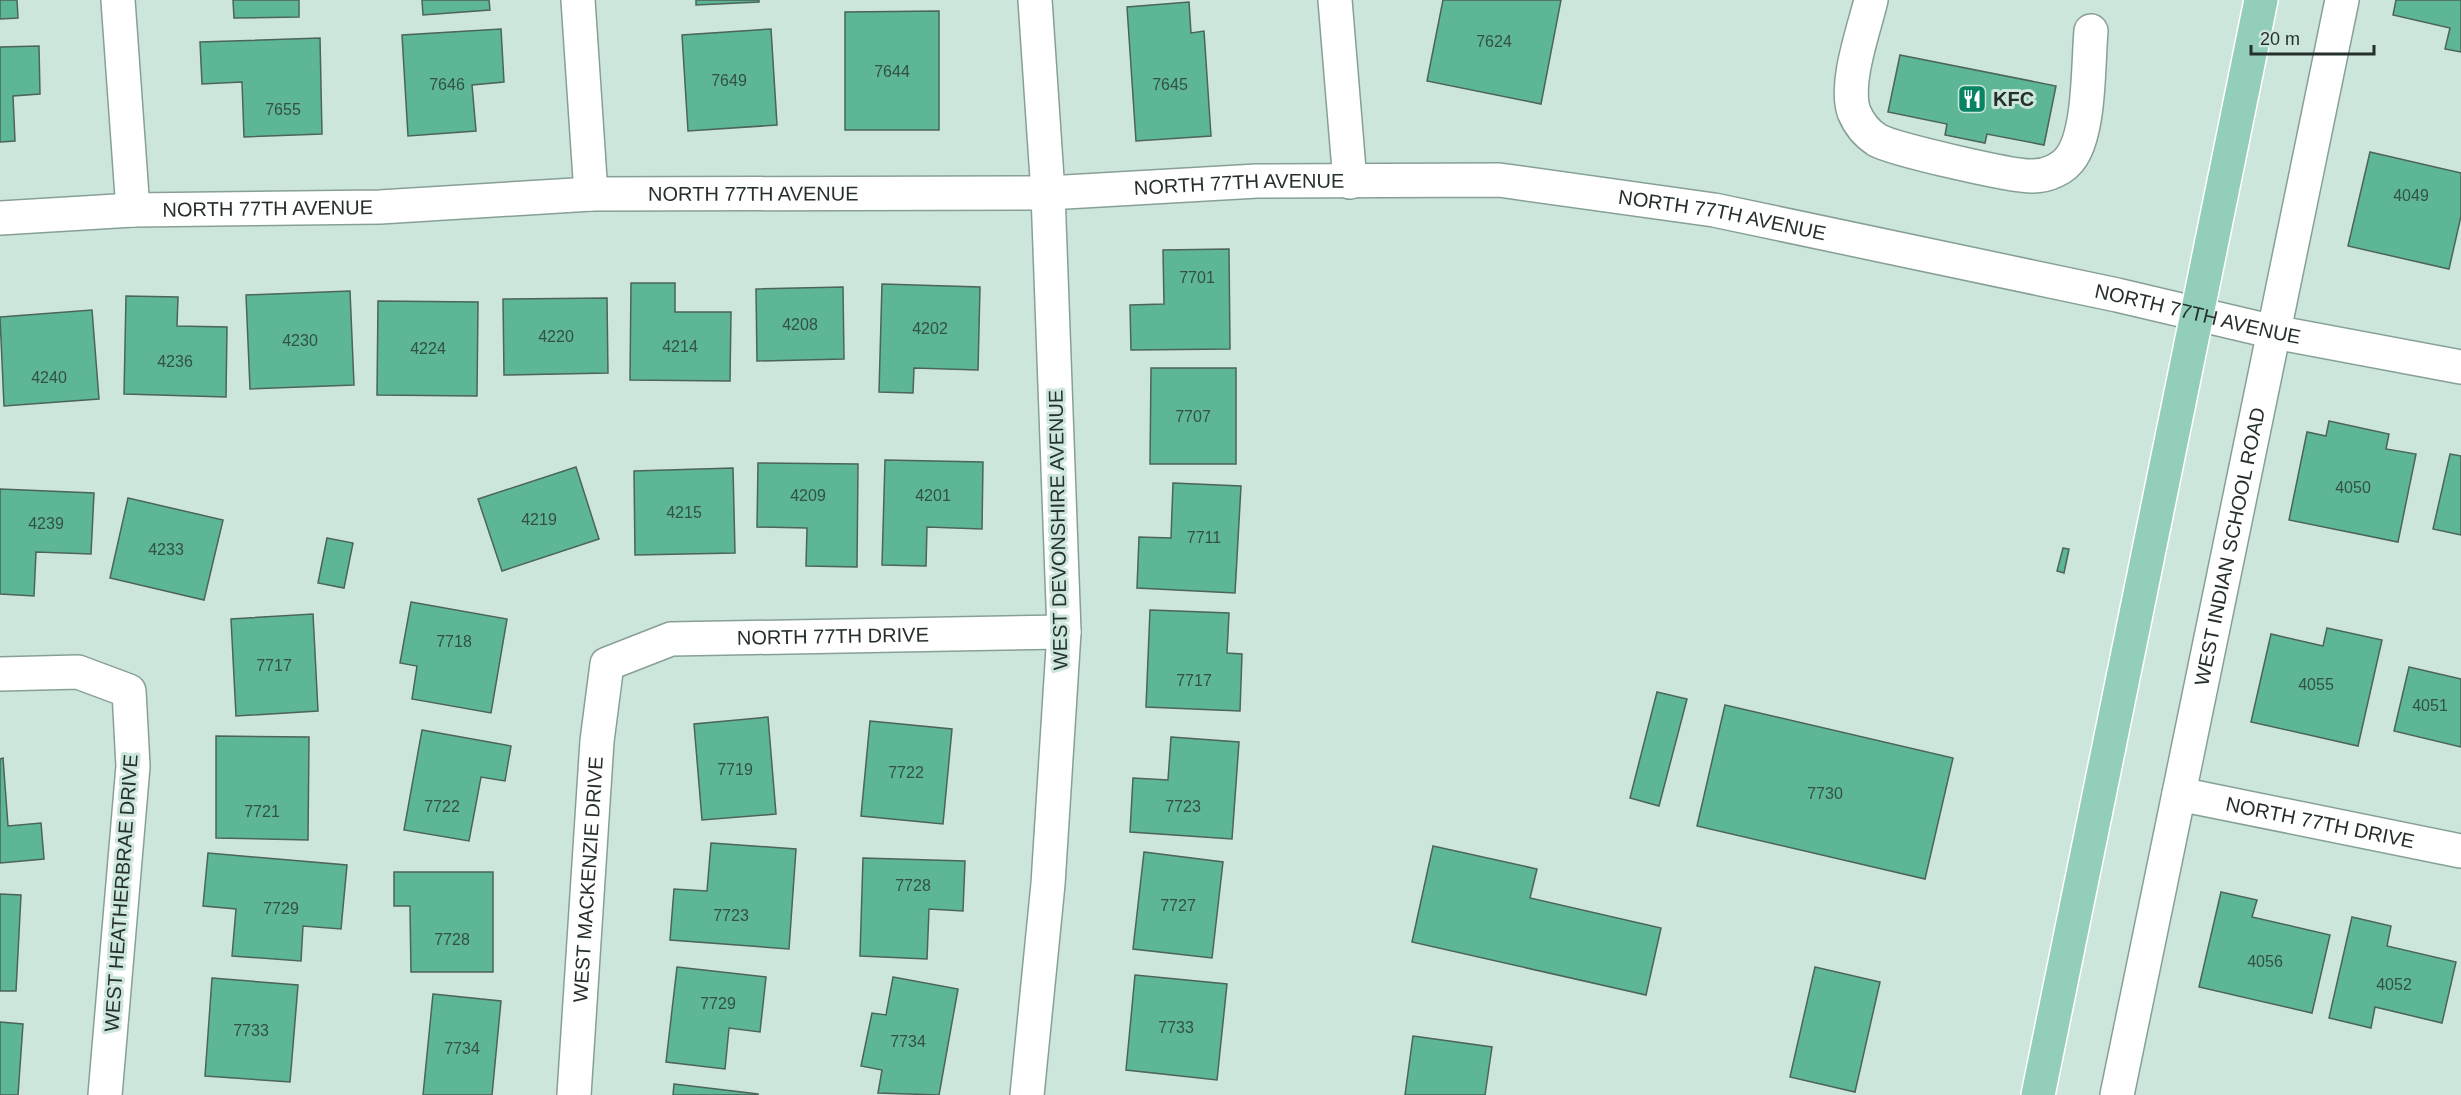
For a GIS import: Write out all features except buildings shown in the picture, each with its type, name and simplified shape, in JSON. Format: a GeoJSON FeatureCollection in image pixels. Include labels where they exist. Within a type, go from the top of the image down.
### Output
{"type":"FeatureCollection","features":[{"type":"Feature","properties":{"kind":"main road"},"geometry":{"type":"LineString","coordinates":[[2038,1095],[2261,0]]}},
{"type":"Feature","properties":{"kind":"street"},"geometry":{"type":"LineString","coordinates":[[118,0],[133,210]]}},
{"type":"Feature","properties":{"kind":"street"},"geometry":{"type":"LineString","coordinates":[[578,0],[591,194]]}},
{"type":"Feature","properties":{"kind":"street","name":"WEST DEVONSHIRE AVENUE"},"geometry":{"type":"LineString","coordinates":[[1028,1095],[1048,884],[1064,632],[1048,193],[1035,0]]}},
{"type":"Feature","properties":{"kind":"street"},"geometry":{"type":"LineString","coordinates":[[1335,0],[1350,182]]}},
{"type":"Feature","properties":{"kind":"street"},"geometry":{"type":"LineString","coordinates":[[1870,0],[1853,71],[1853,111],[1863,129],[1879,141],[1912,151],[2032,176],[2060,169],[2072,156],[2079,141],[2086,113],[2091,31]]}},
{"type":"Feature","properties":{"kind":"street","name":"WEST INDIAN SCHOOL ROAD"},"geometry":{"type":"LineString","coordinates":[[2117,1095],[2342,0]]}},
{"type":"Feature","properties":{"kind":"street","name":"NORTH 77TH AVENUE"},"geometry":{"type":"LineString","coordinates":[[0,218],[133,210],[380,207],[591,194],[1048,193],[1257,181],[1499,180],[1714,210],[2198,313],[2274,332],[2461,368]]}},
{"type":"Feature","properties":{"kind":"street","name":"NORTH 77TH DRIVE"},"geometry":{"type":"LineString","coordinates":[[607,664],[671,639],[1064,632]]}},
{"type":"Feature","properties":{"kind":"street","name":"WEST MACKENZIE DRIVE"},"geometry":{"type":"LineString","coordinates":[[574,1095],[597,741],[607,664]]}},
{"type":"Feature","properties":{"kind":"street","name":"WEST HEATHERBRAE DRIVE"},"geometry":{"type":"LineString","coordinates":[[0,674],[78,672],[129,691],[133,766],[105,1095]]}},
{"type":"Feature","properties":{"kind":"street","name":"NORTH 77TH DRIVE"},"geometry":{"type":"LineString","coordinates":[[2179,794],[2461,851]]}},
{"type":"Feature","properties":{"kind":"place","name":"KFC"},"geometry":{"type":"Point","coordinates":[1972,99]}}]}
